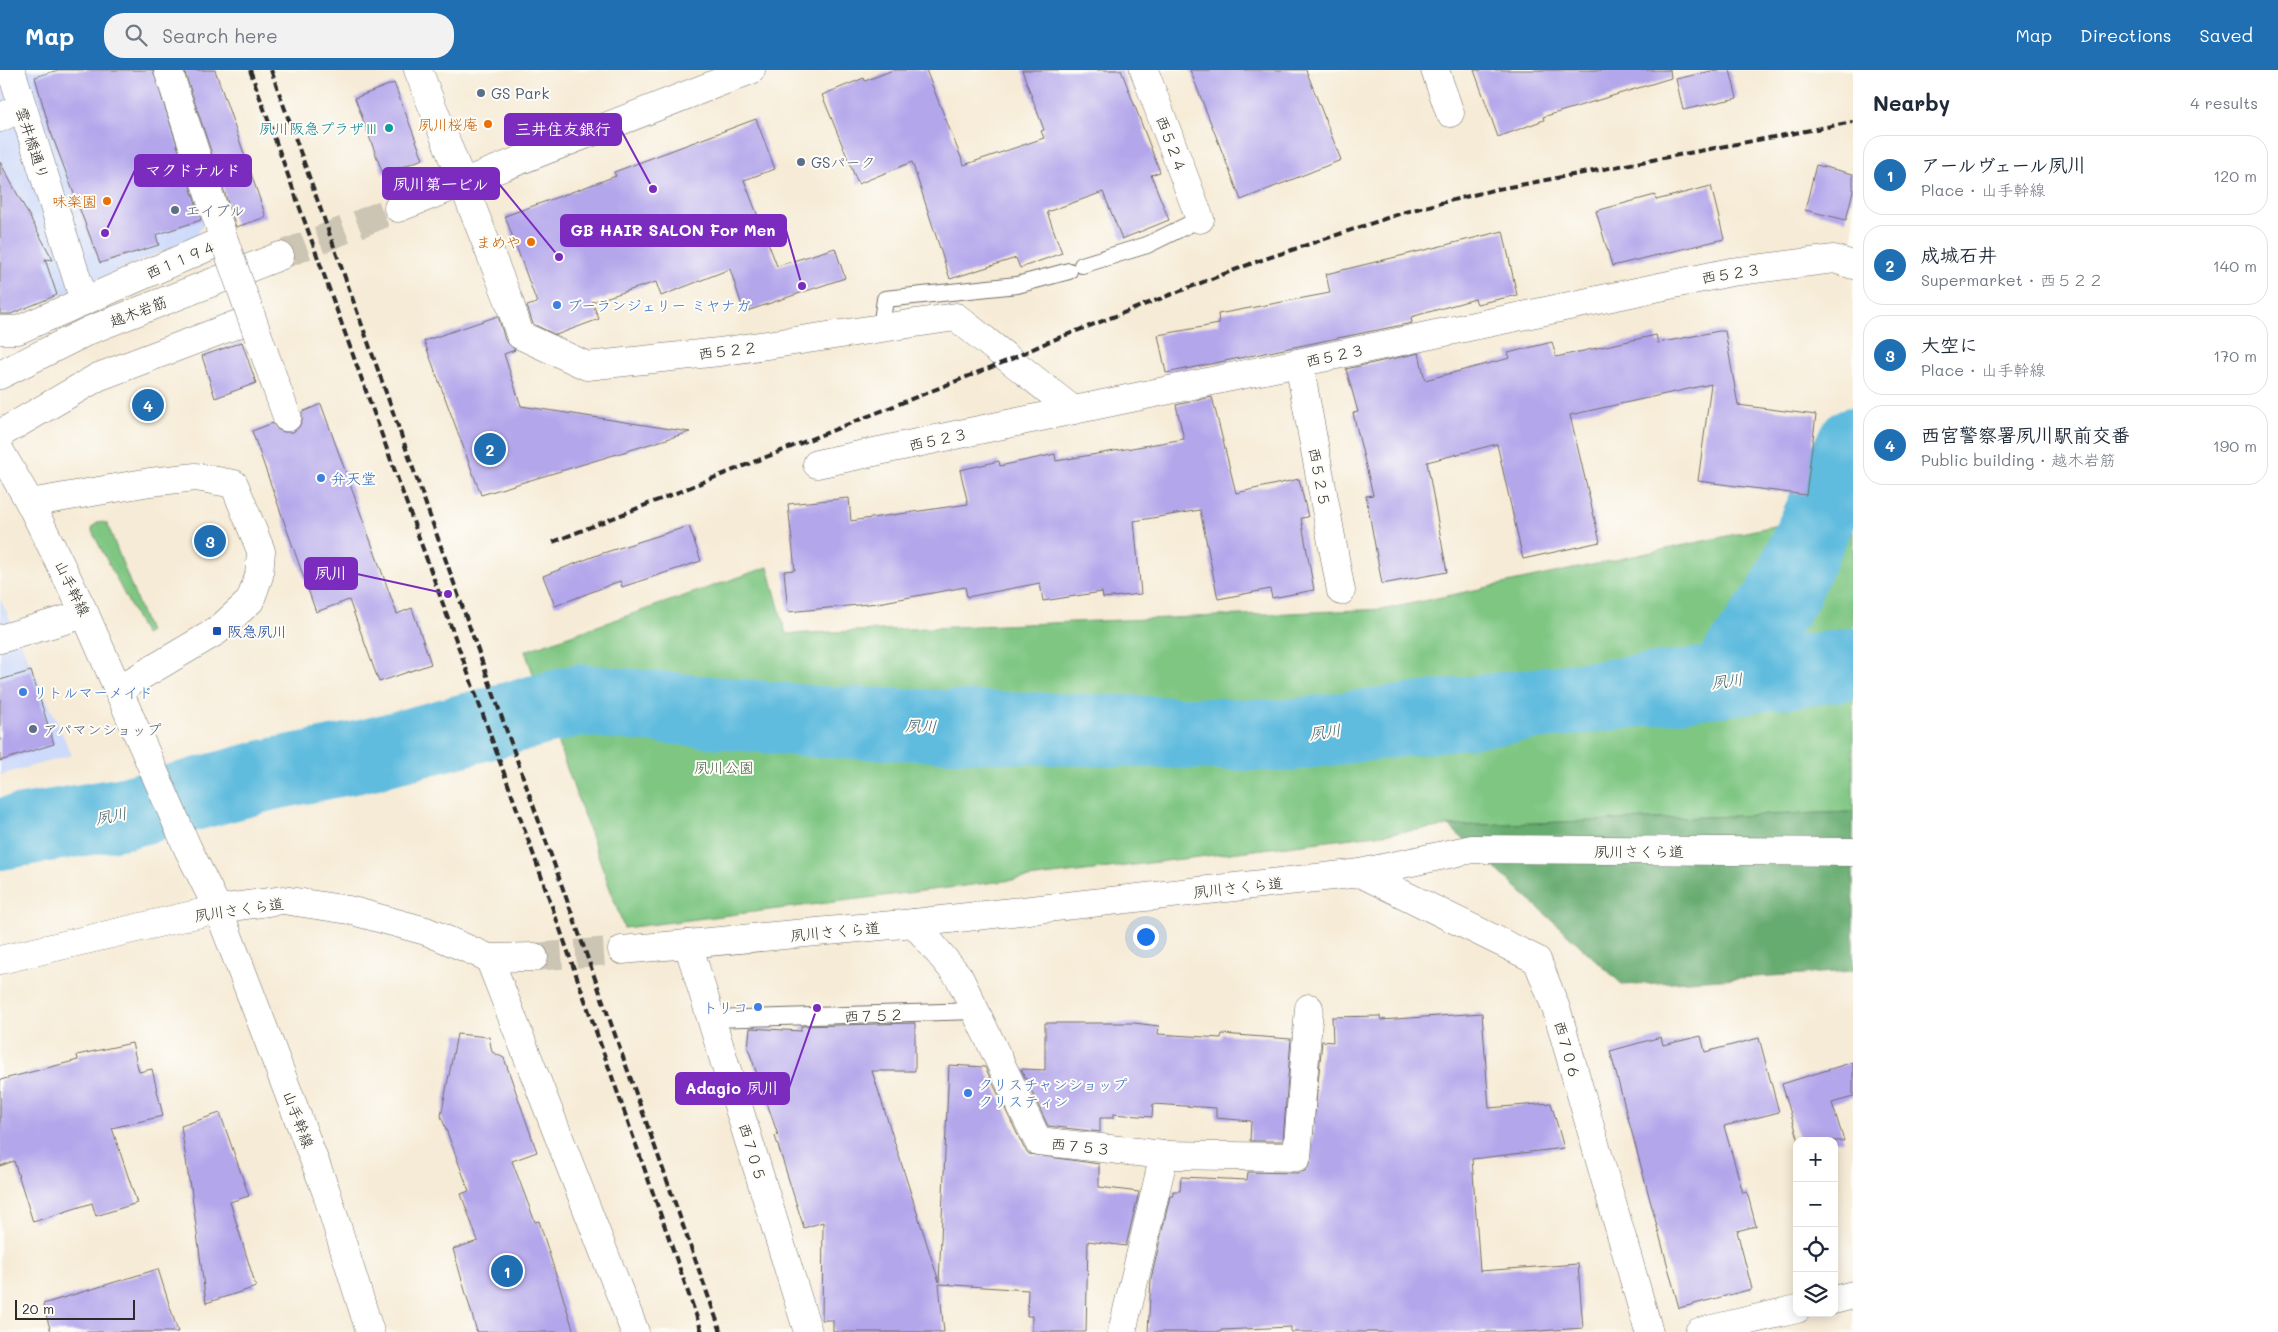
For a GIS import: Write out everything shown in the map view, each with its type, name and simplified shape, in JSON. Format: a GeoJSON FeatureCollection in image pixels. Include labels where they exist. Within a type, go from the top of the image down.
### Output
{"type":"FeatureCollection","features":[{"type":"Feature","properties":{"kind":"street","name":"雲井橋通り"},"geometry":{"type":"LineString","coordinates":[[11,70],[11,112],[84,301]]}},
{"type":"Feature","properties":{"kind":"street","name":"西１１９４"},"geometry":{"type":"LineString","coordinates":[[0,330],[18,330],[224,240],[168,70]]}},
{"type":"Feature","properties":{"kind":"street","name":"西５２２"},"geometry":{"type":"LineString","coordinates":[[418,70],[520,335],[587,366],[719,352],[956,317],[1074,410]]}},
{"type":"Feature","properties":{"kind":"street"},"geometry":{"type":"LineString","coordinates":[[398,208],[751,70]]}},
{"type":"Feature","properties":{"kind":"street","name":"西５２４"},"geometry":{"type":"LineString","coordinates":[[1144,70],[1200,219]]}},
{"type":"Feature","properties":{"kind":"street"},"geometry":{"type":"LineString","coordinates":[[1435,70],[1450,113]]}},
{"type":"Feature","properties":{"kind":"street"},"geometry":{"type":"LineString","coordinates":[[224,240],[287,417]]}},
{"type":"Feature","properties":{"kind":"street","name":"越木岩筋"},"geometry":{"type":"LineString","coordinates":[[0,375],[90,330],[280,256]]}},
{"type":"Feature","properties":{"kind":"street","name":"西５２３"},"geometry":{"type":"LineString","coordinates":[[817,464],[1731,272],[1834,259],[1853,265]]}},
{"type":"Feature","properties":{"kind":"street"},"geometry":{"type":"LineString","coordinates":[[0,434],[98,377],[251,319]]}},
{"type":"Feature","properties":{"kind":"street","name":"西５２５"},"geometry":{"type":"LineString","coordinates":[[1299,363],[1341,591]]}},
{"type":"Feature","properties":{"kind":"street","name":"山手幹線"},"geometry":{"type":"LineString","coordinates":[[0,451],[30,503],[86,614],[188,849],[218,909],[326,1191],[370,1332]]}},
{"type":"Feature","properties":{"kind":"street"},"geometry":{"type":"LineString","coordinates":[[30,503],[196,477],[234,484],[261,551],[259,576],[250,601],[217,631],[119,689]]}},
{"type":"Feature","properties":{"kind":"street"},"geometry":{"type":"LineString","coordinates":[[0,639],[86,614]]}},
{"type":"Feature","properties":{"kind":"street","name":"夙川さくら道"},"geometry":{"type":"LineString","coordinates":[[622,950],[914,923],[1360,873],[1472,849],[1853,852]]}},
{"type":"Feature","properties":{"kind":"street","name":"西７０６"},"geometry":{"type":"LineString","coordinates":[[1360,873],[1537,960],[1557,1011],[1649,1332]]}},
{"type":"Feature","properties":{"kind":"street","name":"夙川さくら道"},"geometry":{"type":"LineString","coordinates":[[0,960],[218,909],[284,900],[349,910],[426,931],[489,958],[534,957]]}},
{"type":"Feature","properties":{"kind":"street","name":"西７５３"},"geometry":{"type":"LineString","coordinates":[[914,923],[959,977],[1038,1141],[1164,1155]]}},
{"type":"Feature","properties":{"kind":"street","name":"西７０５"},"geometry":{"type":"LineString","coordinates":[[688,944],[808,1332]]}},
{"type":"Feature","properties":{"kind":"street"},"geometry":{"type":"LineString","coordinates":[[489,958],[636,1332]]}},
{"type":"Feature","properties":{"kind":"street"},"geometry":{"type":"LineString","coordinates":[[1122,1332],[1164,1155],[1297,1157],[1309,1008]]}},
{"type":"Feature","properties":{"kind":"street"},"geometry":{"type":"LineString","coordinates":[[1838,1299],[1853,1295]]}},
{"type":"Feature","properties":{"kind":"street"},"geometry":{"type":"LineString","coordinates":[[1699,1332],[1793,1310]]}},
{"type":"Feature","properties":{"kind":"lane"},"geometry":{"type":"LineString","coordinates":[[881,328],[885,299],[1017,285],[1147,245],[1200,219]]}},
{"type":"Feature","properties":{"kind":"lane","name":"西７５２"},"geometry":{"type":"LineString","coordinates":[[712,1019],[976,1012]]}},
{"type":"Feature","properties":{"kind":"shaded area"},"geometry":{"type":"Polygon","coordinates":[[[0,70],[155,70],[206,218],[196,237],[11,316],[0,314],[0,70]]]}},
{"type":"Feature","properties":{"kind":"shaded area"},"geometry":{"type":"Polygon","coordinates":[[[0,598],[72,755],[0,775],[0,598]]]}},
{"type":"Feature","properties":{"kind":"green space","name":"夙川公園"},"geometry":{"type":"Polygon","coordinates":[[[1853,509],[1853,812],[1449,826],[624,928],[525,651],[768,567],[786,634],[1386,609],[1853,509]]]}},
{"type":"Feature","properties":{"kind":"green space"},"geometry":{"type":"Polygon","coordinates":[[[99,522],[107,523],[149,632],[145,635],[92,531],[93,526],[99,522]]]}},
{"type":"Feature","properties":{"kind":"green space"},"geometry":{"type":"Polygon","coordinates":[[[1853,812],[1853,971],[1623,985],[1449,826],[1853,812]]]}},
{"type":"Feature","properties":{"kind":"building"},"geometry":{"type":"Polygon","coordinates":[[[58,70],[153,70],[201,220],[156,235],[159,245],[100,263],[50,130],[35,77],[58,70]]]}},
{"type":"Feature","properties":{"kind":"building"},"geometry":{"type":"Polygon","coordinates":[[[184,70],[215,70],[266,217],[236,227],[184,70]]]}},
{"type":"Feature","properties":{"kind":"building"},"geometry":{"type":"Polygon","coordinates":[[[893,70],[926,70],[964,165],[1044,138],[1041,131],[1044,130],[1022,70],[1121,70],[1160,172],[1151,175],[1169,220],[1122,239],[1103,192],[1047,212],[1062,253],[1020,268],[1016,258],[950,279],[912,162],[858,184],[822,95],[864,78],[865,81],[893,70]]]}},
{"type":"Feature","properties":{"kind":"building"},"geometry":{"type":"Polygon","coordinates":[[[1190,70],[1306,70],[1341,160],[1241,200],[1190,70]]]}},
{"type":"Feature","properties":{"kind":"building"},"geometry":{"type":"Polygon","coordinates":[[[1474,70],[1670,70],[1671,78],[1543,117],[1544,120],[1498,137],[1474,70]]]}},
{"type":"Feature","properties":{"kind":"building"},"geometry":{"type":"Polygon","coordinates":[[[1716,70],[1730,70],[1737,98],[1683,110],[1676,79],[1716,70]]]}},
{"type":"Feature","properties":{"kind":"building","name":"夙川阪急プラザⅢ"},"geometry":{"type":"Polygon","coordinates":[[[394,83],[423,159],[383,174],[355,98],[394,83]]]}},
{"type":"Feature","properties":{"kind":"building"},"geometry":{"type":"Polygon","coordinates":[[[756,119],[775,169],[744,180],[777,266],[835,248],[845,278],[744,312],[730,269],[661,296],[656,282],[592,302],[599,319],[556,335],[533,324],[527,306],[537,303],[505,216],[616,176],[614,172],[756,119]]]}},
{"type":"Feature","properties":{"kind":"building"},"geometry":{"type":"Polygon","coordinates":[[[0,162],[53,260],[45,259],[57,295],[11,314],[0,314],[0,162]]]}},
{"type":"Feature","properties":{"kind":"building"},"geometry":{"type":"Polygon","coordinates":[[[1816,165],[1853,174],[1853,191],[1846,220],[1805,210],[1816,165]]]}},
{"type":"Feature","properties":{"kind":"building"},"geometry":{"type":"Polygon","coordinates":[[[1711,186],[1724,239],[1612,266],[1596,211],[1655,195],[1656,200],[1711,186]]]}},
{"type":"Feature","properties":{"kind":"building"},"geometry":{"type":"Polygon","coordinates":[[[1503,231],[1517,295],[1477,304],[1475,299],[1411,317],[1412,323],[1166,373],[1158,335],[1219,324],[1218,314],[1330,293],[1326,274],[1503,231]]]}},
{"type":"Feature","properties":{"kind":"building"},"geometry":{"type":"Polygon","coordinates":[[[498,316],[505,340],[515,350],[504,354],[521,406],[690,432],[481,495],[424,341],[498,316]]]}},
{"type":"Feature","properties":{"kind":"building"},"geometry":{"type":"Polygon","coordinates":[[[1725,331],[1738,405],[1816,415],[1806,495],[1698,481],[1711,384],[1570,415],[1600,542],[1523,559],[1497,444],[1427,462],[1447,572],[1382,584],[1366,496],[1373,495],[1353,413],[1358,412],[1346,369],[1419,353],[1425,380],[1510,358],[1508,353],[1552,342],[1556,357],[1656,335],[1658,343],[1725,331]]]}},
{"type":"Feature","properties":{"kind":"building"},"geometry":{"type":"Polygon","coordinates":[[[242,342],[256,383],[215,398],[202,356],[242,342]]]}},
{"type":"Feature","properties":{"kind":"building"},"geometry":{"type":"Polygon","coordinates":[[[1212,397],[1236,493],[1299,479],[1308,517],[1301,518],[1314,590],[1272,598],[1270,589],[1218,599],[1200,510],[1134,521],[1141,594],[1103,598],[1102,592],[1043,601],[1040,583],[967,597],[965,587],[878,603],[788,612],[784,571],[795,570],[788,504],[849,498],[851,521],[968,504],[960,470],[999,461],[1000,466],[1055,454],[1056,461],[1184,439],[1176,405],[1212,397]]]}},
{"type":"Feature","properties":{"kind":"building"},"geometry":{"type":"Polygon","coordinates":[[[321,404],[397,614],[412,608],[431,664],[379,682],[349,600],[316,612],[252,431],[273,423],[277,429],[284,432],[293,432],[299,427],[302,420],[302,412],[321,404]]]}},
{"type":"Feature","properties":{"kind":"building"},"geometry":{"type":"Polygon","coordinates":[[[689,526],[701,561],[622,587],[620,581],[555,606],[543,576],[600,554],[689,526]]]}},
{"type":"Feature","properties":{"kind":"building"},"geometry":{"type":"Polygon","coordinates":[[[31,671],[54,744],[0,761],[0,680],[31,671]]]}},
{"type":"Feature","properties":{"kind":"building"},"geometry":{"type":"Polygon","coordinates":[[[1482,1013],[1489,1108],[1551,1103],[1564,1148],[1472,1159],[1480,1271],[1578,1264],[1583,1328],[1525,1332],[1291,1332],[1291,1327],[1221,1330],[1221,1332],[1148,1332],[1151,1279],[1170,1196],[1173,1196],[1173,1191],[1180,1191],[1181,1177],[1247,1180],[1248,1172],[1297,1173],[1305,1171],[1310,1165],[1322,1041],[1333,1042],[1332,1017],[1380,1016],[1381,1020],[1482,1013]]]}},
{"type":"Feature","properties":{"kind":"building"},"geometry":{"type":"Polygon","coordinates":[[[915,1023],[915,1071],[872,1071],[939,1282],[949,1065],[985,1067],[1024,1148],[1029,1154],[1099,1164],[1099,1187],[1139,1192],[1126,1246],[1088,1241],[1086,1332],[1032,1332],[1032,1316],[1027,1316],[1028,1290],[939,1284],[944,1332],[833,1332],[833,1320],[822,1320],[823,1222],[804,1228],[775,1136],[778,1135],[748,1048],[750,1028],[801,1031],[801,1026],[915,1023]]]}},
{"type":"Feature","properties":{"kind":"building"},"geometry":{"type":"Polygon","coordinates":[[[1045,1023],[1134,1023],[1159,1026],[1158,1034],[1221,1038],[1222,1034],[1291,1039],[1283,1141],[1250,1141],[1251,1121],[1216,1118],[1216,1108],[1153,1104],[1152,1117],[1113,1114],[1113,1118],[1100,1118],[1100,1132],[1048,1126],[1021,1069],[1045,1070],[1045,1023]]]}},
{"type":"Feature","properties":{"kind":"building"},"geometry":{"type":"Polygon","coordinates":[[[457,1034],[489,1037],[492,1052],[504,1058],[537,1152],[512,1161],[535,1222],[539,1221],[574,1332],[477,1332],[453,1249],[478,1241],[461,1194],[469,1191],[441,1116],[457,1034]]]}},
{"type":"Feature","properties":{"kind":"building"},"geometry":{"type":"Polygon","coordinates":[[[1701,1036],[1705,1052],[1759,1038],[1779,1112],[1724,1126],[1743,1193],[1747,1192],[1756,1226],[1737,1231],[1752,1289],[1679,1308],[1610,1051],[1661,1037],[1663,1045],[1701,1036]]]}},
{"type":"Feature","properties":{"kind":"building"},"geometry":{"type":"Polygon","coordinates":[[[132,1043],[139,1072],[152,1069],[163,1116],[112,1128],[137,1203],[96,1216],[92,1203],[33,1222],[14,1161],[0,1166],[0,1080],[78,1060],[77,1055],[132,1043]]]}},
{"type":"Feature","properties":{"kind":"building"},"geometry":{"type":"Polygon","coordinates":[[[1853,1062],[1853,1097],[1832,1103],[1844,1141],[1838,1141],[1838,1137],[1798,1137],[1782,1084],[1853,1062]]]}},
{"type":"Feature","properties":{"kind":"building"},"geometry":{"type":"Polygon","coordinates":[[[220,1113],[249,1196],[230,1202],[256,1287],[206,1303],[181,1126],[220,1113]]]}},
{"type":"Feature","properties":{"kind":"building"},"geometry":{"type":"Polygon","coordinates":[[[158,1269],[178,1332],[51,1332],[43,1304],[158,1269]]]}},
{"type":"Feature","properties":{"kind":"waterway"},"geometry":{"type":"LineString","coordinates":[[1722,681],[1783,595],[1853,443]]}},
{"type":"Feature","properties":{"kind":"waterway","name":"夙川"},"geometry":{"type":"LineString","coordinates":[[0,834],[125,813],[268,775],[363,756],[579,700],[819,722],[1281,736],[1853,664]]}},
{"type":"Feature","properties":{"kind":"tunnel"},"geometry":{"type":"LineString","coordinates":[[280,256],[398,208]]}},
{"type":"Feature","properties":{"kind":"tunnel"},"geometry":{"type":"LineString","coordinates":[[534,957],[622,950]]}},
{"type":"Feature","properties":{"kind":"railway"},"geometry":{"type":"LineString","coordinates":[[250,70],[543,881],[702,1332]]}},
{"type":"Feature","properties":{"kind":"railway"},"geometry":{"type":"LineString","coordinates":[[271,70],[721,1332]]}},
{"type":"Feature","properties":{"kind":"railway"},"geometry":{"type":"LineString","coordinates":[[553,542],[1009,360],[1048,342],[1250,264],[1405,212],[1493,190],[1853,122]]}},
{"type":"Feature","properties":{"kind":"place","name":"GS Park"},"geometry":{"type":"Point","coordinates":[481,93]}},
{"type":"Feature","properties":{"kind":"place","name":"夙川桜庵"},"geometry":{"type":"Point","coordinates":[488,124]}},
{"type":"Feature","properties":{"kind":"place","name":"夙川阪急プラザⅢ"},"geometry":{"type":"Point","coordinates":[389,128]}},
{"type":"Feature","properties":{"kind":"place","name":"GSパーク"},"geometry":{"type":"Point","coordinates":[801,162]}},
{"type":"Feature","properties":{"kind":"place","name":"三井住友銀行"},"geometry":{"type":"Point","coordinates":[653,189]}},
{"type":"Feature","properties":{"kind":"place","name":"味楽園"},"geometry":{"type":"Point","coordinates":[107,201]}},
{"type":"Feature","properties":{"kind":"place","name":"エイブル"},"geometry":{"type":"Point","coordinates":[175,210]}},
{"type":"Feature","properties":{"kind":"place","name":"マクドナルド"},"geometry":{"type":"Point","coordinates":[105,233]}},
{"type":"Feature","properties":{"kind":"place","name":"まめや"},"geometry":{"type":"Point","coordinates":[531,242]}},
{"type":"Feature","properties":{"kind":"place","name":"夙川第一ビル"},"geometry":{"type":"Point","coordinates":[559,257]}},
{"type":"Feature","properties":{"kind":"place","name":"GB HAIR SALON For Men"},"geometry":{"type":"Point","coordinates":[802,286]}},
{"type":"Feature","properties":{"kind":"place","name":"ブーランジェリー ミヤナガ"},"geometry":{"type":"Point","coordinates":[557,305]}},
{"type":"Feature","properties":{"kind":"place","name":"西宮警察署夙川駅前交番"},"geometry":{"type":"Point","coordinates":[148,405]}},
{"type":"Feature","properties":{"kind":"place","name":"成城石井"},"geometry":{"type":"Point","coordinates":[490,449]}},
{"type":"Feature","properties":{"kind":"place","name":"弁天堂"},"geometry":{"type":"Point","coordinates":[321,478]}},
{"type":"Feature","properties":{"kind":"place","name":"大空に"},"geometry":{"type":"Point","coordinates":[210,541]}},
{"type":"Feature","properties":{"kind":"place","name":"夙川"},"geometry":{"type":"Point","coordinates":[448,594]}},
{"type":"Feature","properties":{"kind":"place","name":"阪急夙川"},"geometry":{"type":"Point","coordinates":[217,631]}},
{"type":"Feature","properties":{"kind":"place","name":"リトルマーメイド"},"geometry":{"type":"Point","coordinates":[23,692]}},
{"type":"Feature","properties":{"kind":"place","name":"アパマンショップ"},"geometry":{"type":"Point","coordinates":[33,729]}},
{"type":"Feature","properties":{"kind":"place","name":"トリコ"},"geometry":{"type":"Point","coordinates":[758,1007]}},
{"type":"Feature","properties":{"kind":"place","name":"Adagio 夙川"},"geometry":{"type":"Point","coordinates":[817,1008]}},
{"type":"Feature","properties":{"kind":"place","name":"クリスチャンショップ クリスティン"},"geometry":{"type":"Point","coordinates":[968,1093]}},
{"type":"Feature","properties":{"kind":"place","name":"アールヴェール夙川"},"geometry":{"type":"Point","coordinates":[507,1271]}}]}
